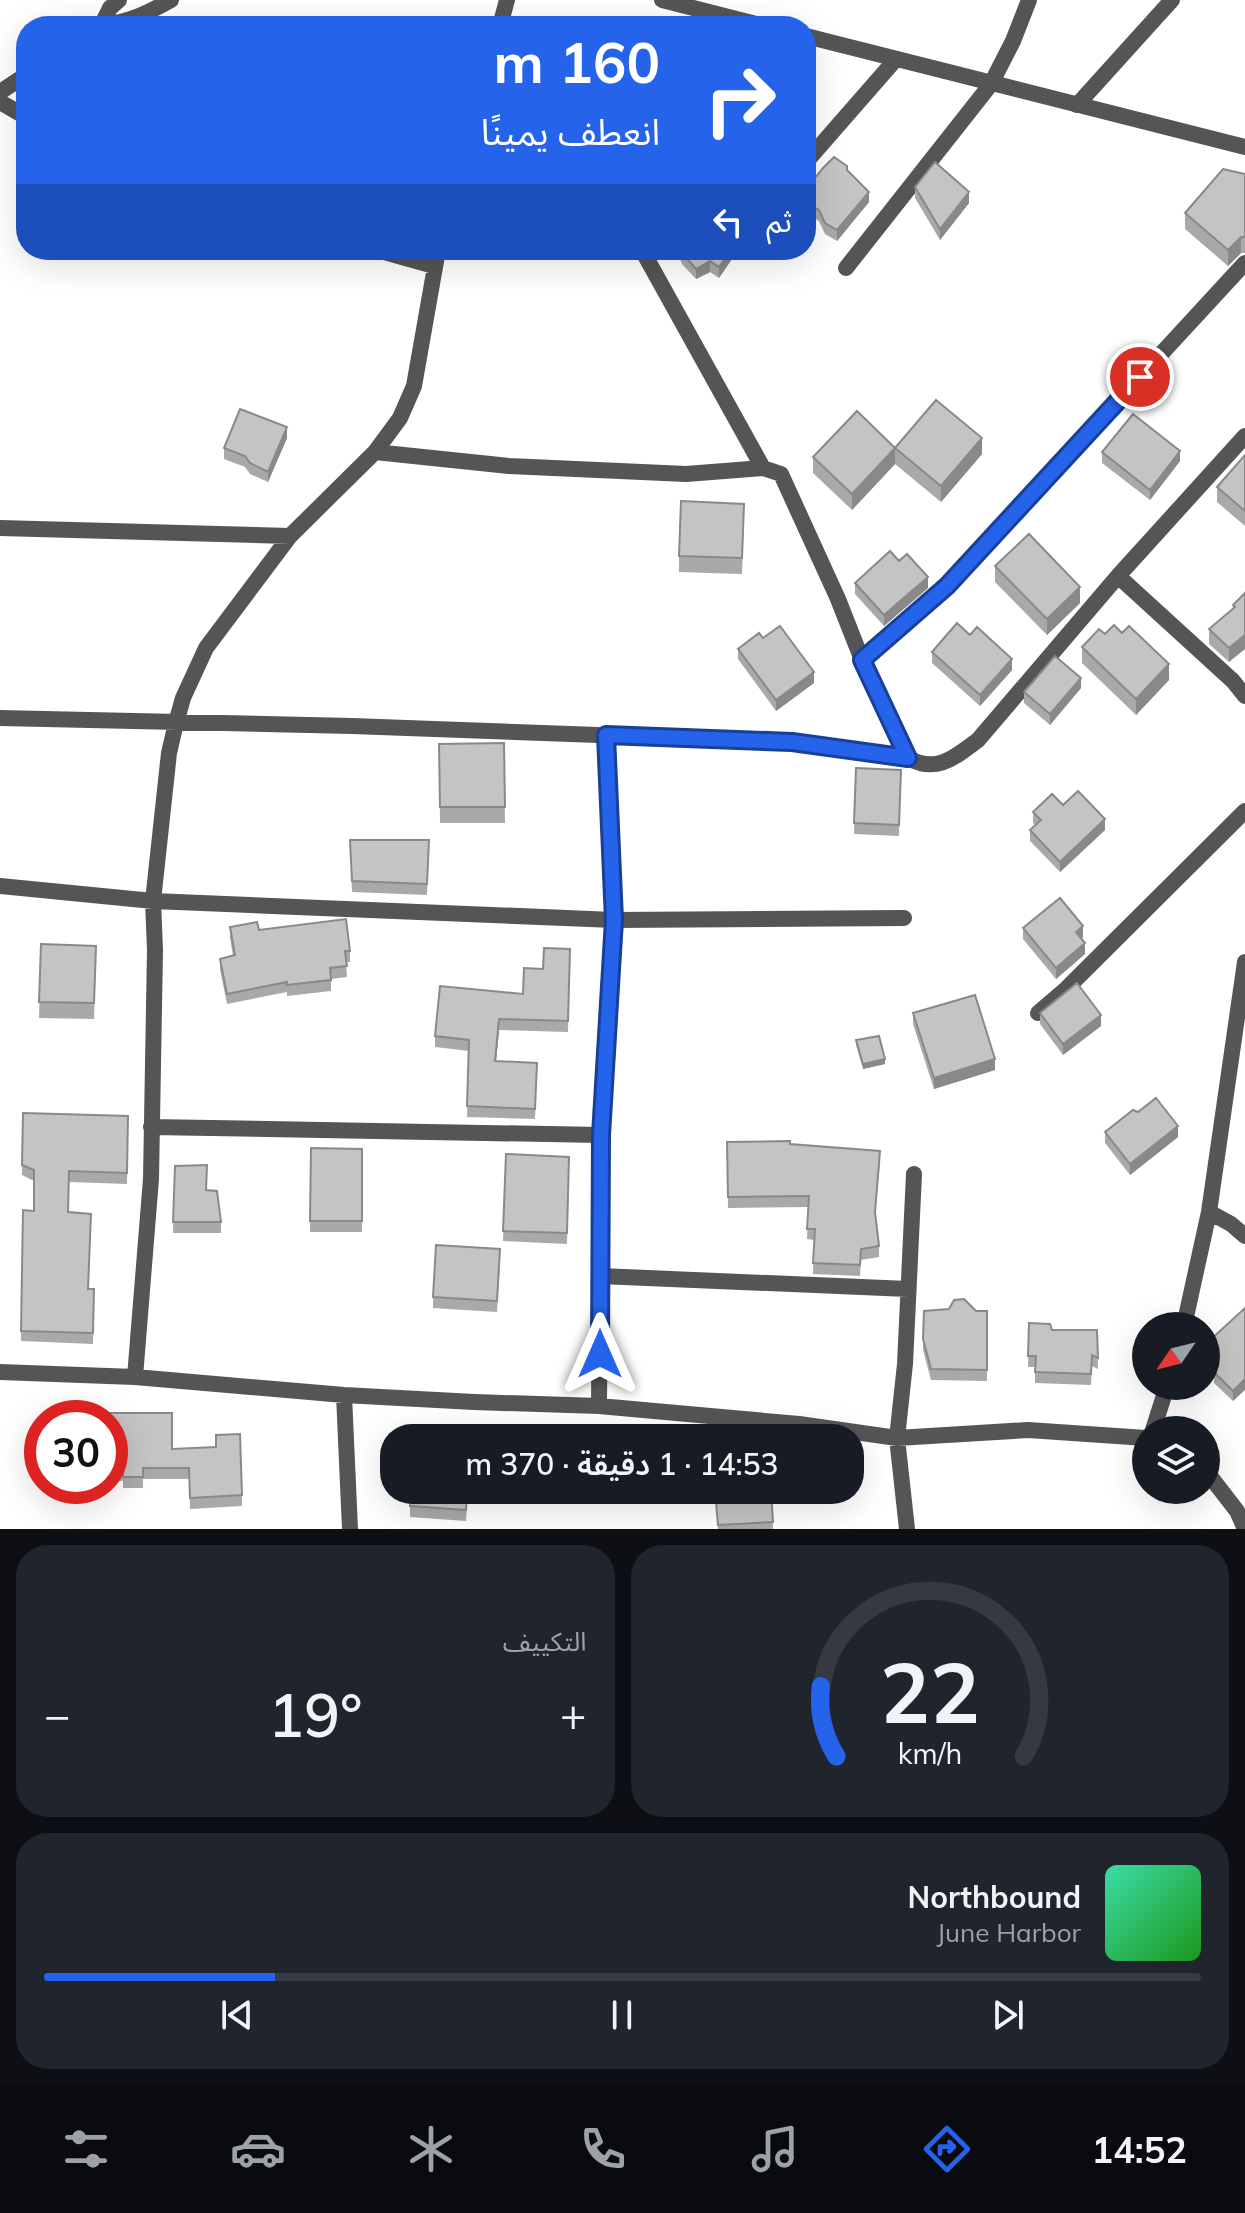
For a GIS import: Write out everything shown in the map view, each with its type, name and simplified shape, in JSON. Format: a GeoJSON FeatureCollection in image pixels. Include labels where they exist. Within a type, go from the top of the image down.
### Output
{"type":"FeatureCollection","features":[{"type":"Feature","properties":{"kind":"street"},"geometry":{"type":"LineString","coordinates":[[106,16],[119,0]]}},
{"type":"Feature","properties":{"kind":"street"},"geometry":{"type":"LineString","coordinates":[[140,16],[171,0]]}},
{"type":"Feature","properties":{"kind":"street"},"geometry":{"type":"LineString","coordinates":[[662,0],[725,16]]}},
{"type":"Feature","properties":{"kind":"street"},"geometry":{"type":"LineString","coordinates":[[846,268],[991,84],[1029,0]]}},
{"type":"Feature","properties":{"kind":"street"},"geometry":{"type":"LineString","coordinates":[[1077,105],[1172,0]]}},
{"type":"Feature","properties":{"kind":"street"},"geometry":{"type":"LineString","coordinates":[[816,39],[1245,147]]}},
{"type":"Feature","properties":{"kind":"street"},"geometry":{"type":"LineString","coordinates":[[816,151],[896,59]]}},
{"type":"Feature","properties":{"kind":"street"},"geometry":{"type":"LineString","coordinates":[[135,1377],[151,1179],[153,901],[169,753],[176,723],[183,698],[206,648],[290,536],[375,452],[400,418],[414,386],[436,260]]}},
{"type":"Feature","properties":{"kind":"street"},"geometry":{"type":"LineString","coordinates":[[648,260],[763,468]]}},
{"type":"Feature","properties":{"kind":"street"},"geometry":{"type":"LineString","coordinates":[[862,660],[947,586],[1245,263]]}},
{"type":"Feature","properties":{"kind":"street"},"geometry":{"type":"LineString","coordinates":[[0,718],[368,726],[792,742],[908,758],[918,764],[936,765],[952,759],[978,740],[1118,576],[1245,436]]}},
{"type":"Feature","properties":{"kind":"street"},"geometry":{"type":"LineString","coordinates":[[375,452],[509,466],[686,474],[763,468],[781,474],[908,758]]}},
{"type":"Feature","properties":{"kind":"street"},"geometry":{"type":"LineString","coordinates":[[0,528],[290,536]]}},
{"type":"Feature","properties":{"kind":"street"},"geometry":{"type":"LineString","coordinates":[[1118,576],[1233,681],[1245,696]]}},
{"type":"Feature","properties":{"kind":"street"},"geometry":{"type":"LineString","coordinates":[[599,1406],[601,1135],[614,920],[606,735]]}},
{"type":"Feature","properties":{"kind":"street"},"geometry":{"type":"LineString","coordinates":[[1038,1013],[1245,811]]}},
{"type":"Feature","properties":{"kind":"street"},"geometry":{"type":"LineString","coordinates":[[0,886],[153,901],[614,920],[904,918]]}},
{"type":"Feature","properties":{"kind":"street"},"geometry":{"type":"LineString","coordinates":[[1187,1312],[1209,1212],[1245,962]]}},
{"type":"Feature","properties":{"kind":"street"},"geometry":{"type":"LineString","coordinates":[[151,1127],[601,1135]]}},
{"type":"Feature","properties":{"kind":"street"},"geometry":{"type":"LineString","coordinates":[[907,1529],[897,1438],[905,1364],[914,1174]]}},
{"type":"Feature","properties":{"kind":"street"},"geometry":{"type":"LineString","coordinates":[[1209,1212],[1245,1236]]}},
{"type":"Feature","properties":{"kind":"street"},"geometry":{"type":"LineString","coordinates":[[600,1276],[908,1289]]}},
{"type":"Feature","properties":{"kind":"street"},"geometry":{"type":"LineString","coordinates":[[0,1372],[135,1377],[344,1395],[599,1406],[799,1424],[897,1438],[1028,1430],[1132,1437]]}},
{"type":"Feature","properties":{"kind":"street"},"geometry":{"type":"LineString","coordinates":[[344,1395],[350,1529]]}},
{"type":"Feature","properties":{"kind":"street"},"geometry":{"type":"LineString","coordinates":[[1220,1489],[1237,1511],[1245,1529]]}},
{"type":"Feature","properties":{"kind":"building"},"geometry":{"type":"Polygon","coordinates":[[[834,157],[847,166],[847,170],[869,192],[837,230],[825,223],[816,208],[816,177],[834,157]]]}},
{"type":"Feature","properties":{"kind":"building"},"geometry":{"type":"Polygon","coordinates":[[[935,162],[969,192],[940,229],[915,187],[935,162]]]}},
{"type":"Feature","properties":{"kind":"building"},"geometry":{"type":"Polygon","coordinates":[[[1223,169],[1245,174],[1245,237],[1241,237],[1228,250],[1185,213],[1223,169]]]}},
{"type":"Feature","properties":{"kind":"building"},"geometry":{"type":"Polygon","coordinates":[[[688,260],[724,260],[719,267],[710,261],[696,269],[688,260]]]}},
{"type":"Feature","properties":{"kind":"building"},"geometry":{"type":"Polygon","coordinates":[[[936,400],[982,438],[941,486],[895,448],[936,400]]]}},
{"type":"Feature","properties":{"kind":"building"},"geometry":{"type":"Polygon","coordinates":[[[240,409],[287,427],[268,472],[250,463],[245,456],[224,448],[240,409]]]}},
{"type":"Feature","properties":{"kind":"building"},"geometry":{"type":"Polygon","coordinates":[[[857,411],[895,448],[852,494],[813,457],[857,411]]]}},
{"type":"Feature","properties":{"kind":"building"},"geometry":{"type":"Polygon","coordinates":[[[1133,414],[1180,451],[1150,490],[1102,452],[1133,414]]]}},
{"type":"Feature","properties":{"kind":"building"},"geometry":{"type":"Polygon","coordinates":[[[1245,455],[1245,511],[1217,487],[1245,455]]]}},
{"type":"Feature","properties":{"kind":"building"},"geometry":{"type":"Polygon","coordinates":[[[681,501],[744,504],[742,558],[679,556],[681,501]]]}},
{"type":"Feature","properties":{"kind":"building"},"geometry":{"type":"Polygon","coordinates":[[[1029,534],[1080,587],[1047,619],[995,566],[1029,534]]]}},
{"type":"Feature","properties":{"kind":"building"},"geometry":{"type":"Polygon","coordinates":[[[890,551],[899,561],[907,554],[928,577],[884,615],[855,583],[890,551]]]}},
{"type":"Feature","properties":{"kind":"building"},"geometry":{"type":"Polygon","coordinates":[[[1245,593],[1245,635],[1229,648],[1209,629],[1235,607],[1233,605],[1245,593]]]}},
{"type":"Feature","properties":{"kind":"building"},"geometry":{"type":"Polygon","coordinates":[[[957,623],[970,635],[977,627],[1012,659],[980,695],[932,652],[957,623]]]}},
{"type":"Feature","properties":{"kind":"building"},"geometry":{"type":"Polygon","coordinates":[[[1114,625],[1122,633],[1129,626],[1169,664],[1136,699],[1082,647],[1099,629],[1105,634],[1114,625]]]}},
{"type":"Feature","properties":{"kind":"building"},"geometry":{"type":"Polygon","coordinates":[[[780,626],[814,672],[776,700],[738,649],[759,633],[763,638],[780,626]]]}},
{"type":"Feature","properties":{"kind":"building"},"geometry":{"type":"Polygon","coordinates":[[[1055,656],[1081,678],[1050,714],[1024,692],[1055,656]]]}},
{"type":"Feature","properties":{"kind":"building"},"geometry":{"type":"Polygon","coordinates":[[[504,743],[505,807],[440,807],[439,744],[504,743]]]}},
{"type":"Feature","properties":{"kind":"building"},"geometry":{"type":"Polygon","coordinates":[[[856,768],[901,770],[899,825],[854,823],[856,768]]]}},
{"type":"Feature","properties":{"kind":"building"},"geometry":{"type":"Polygon","coordinates":[[[1078,791],[1105,819],[1060,862],[1030,830],[1041,820],[1033,812],[1052,794],[1063,805],[1078,791]]]}},
{"type":"Feature","properties":{"kind":"building"},"geometry":{"type":"Polygon","coordinates":[[[350,840],[429,840],[427,884],[352,881],[350,840]]]}},
{"type":"Feature","properties":{"kind":"building"},"geometry":{"type":"Polygon","coordinates":[[[1060,898],[1083,926],[1076,932],[1085,943],[1056,968],[1023,928],[1060,898]]]}},
{"type":"Feature","properties":{"kind":"building"},"geometry":{"type":"Polygon","coordinates":[[[346,919],[350,951],[345,951],[347,966],[330,968],[331,980],[287,985],[287,982],[227,994],[220,959],[235,955],[230,927],[257,922],[259,930],[346,919]]]}},
{"type":"Feature","properties":{"kind":"building"},"geometry":{"type":"Polygon","coordinates":[[[41,944],[96,946],[94,1003],[39,1002],[41,944]]]}},
{"type":"Feature","properties":{"kind":"building"},"geometry":{"type":"Polygon","coordinates":[[[544,948],[570,949],[568,1021],[499,1019],[495,1061],[537,1063],[535,1109],[467,1106],[469,1040],[435,1036],[440,986],[523,994],[524,968],[543,969],[544,948]]]}},
{"type":"Feature","properties":{"kind":"building"},"geometry":{"type":"Polygon","coordinates":[[[1077,983],[1101,1015],[1063,1044],[1040,1013],[1077,983]]]}},
{"type":"Feature","properties":{"kind":"building"},"geometry":{"type":"Polygon","coordinates":[[[975,995],[995,1059],[934,1078],[913,1013],[975,995]]]}},
{"type":"Feature","properties":{"kind":"building"},"geometry":{"type":"Polygon","coordinates":[[[879,1036],[885,1059],[863,1064],[856,1040],[879,1036]]]}},
{"type":"Feature","properties":{"kind":"building"},"geometry":{"type":"Polygon","coordinates":[[[1156,1098],[1178,1126],[1130,1164],[1105,1132],[1133,1110],[1138,1112],[1156,1098]]]}},
{"type":"Feature","properties":{"kind":"building"},"geometry":{"type":"Polygon","coordinates":[[[23,1113],[128,1116],[127,1173],[69,1171],[68,1212],[91,1214],[88,1289],[94,1289],[93,1333],[21,1331],[23,1210],[34,1211],[34,1170],[22,1165],[23,1113]]]}},
{"type":"Feature","properties":{"kind":"building"},"geometry":{"type":"Polygon","coordinates":[[[790,1141],[790,1144],[880,1151],[875,1212],[879,1246],[861,1249],[860,1265],[813,1263],[815,1229],[807,1229],[809,1196],[728,1197],[727,1142],[790,1141]]]}},
{"type":"Feature","properties":{"kind":"building"},"geometry":{"type":"Polygon","coordinates":[[[311,1148],[362,1149],[362,1221],[310,1221],[311,1148]]]}},
{"type":"Feature","properties":{"kind":"building"},"geometry":{"type":"Polygon","coordinates":[[[506,1154],[569,1157],[567,1233],[503,1231],[506,1154]]]}},
{"type":"Feature","properties":{"kind":"building"},"geometry":{"type":"Polygon","coordinates":[[[207,1165],[206,1190],[217,1191],[221,1222],[173,1222],[175,1166],[207,1165]]]}},
{"type":"Feature","properties":{"kind":"building"},"geometry":{"type":"Polygon","coordinates":[[[436,1245],[500,1249],[497,1301],[433,1297],[436,1245]]]}},
{"type":"Feature","properties":{"kind":"building"},"geometry":{"type":"Polygon","coordinates":[[[964,1299],[976,1311],[987,1311],[987,1370],[931,1369],[923,1339],[924,1311],[949,1309],[954,1300],[964,1299]]]}},
{"type":"Feature","properties":{"kind":"building"},"geometry":{"type":"Polygon","coordinates":[[[1245,1308],[1245,1379],[1233,1391],[1220,1378],[1220,1331],[1245,1308]]]}},
{"type":"Feature","properties":{"kind":"building"},"geometry":{"type":"Polygon","coordinates":[[[1029,1323],[1050,1324],[1052,1330],[1097,1330],[1098,1358],[1092,1355],[1091,1374],[1035,1372],[1036,1356],[1028,1356],[1029,1323]]]}},
{"type":"Feature","properties":{"kind":"building"},"geometry":{"type":"Polygon","coordinates":[[[128,1413],[172,1413],[172,1449],[216,1447],[216,1435],[240,1434],[242,1495],[190,1498],[189,1468],[143,1468],[143,1477],[128,1477],[128,1413]]]}},
{"type":"Feature","properties":{"kind":"building"},"geometry":{"type":"Polygon","coordinates":[[[410,1504],[466,1504],[466,1510],[410,1504]]]}},
{"type":"Feature","properties":{"kind":"building"},"geometry":{"type":"Polygon","coordinates":[[[716,1504],[772,1504],[773,1522],[718,1525],[716,1504]]]}},
{"type":"Feature","properties":{"kind":"route"},"geometry":{"type":"LineString","coordinates":[[600,1354],[601,1135],[614,920],[606,735],[792,742],[908,758],[862,660],[947,586],[1140,377]]}}]}
